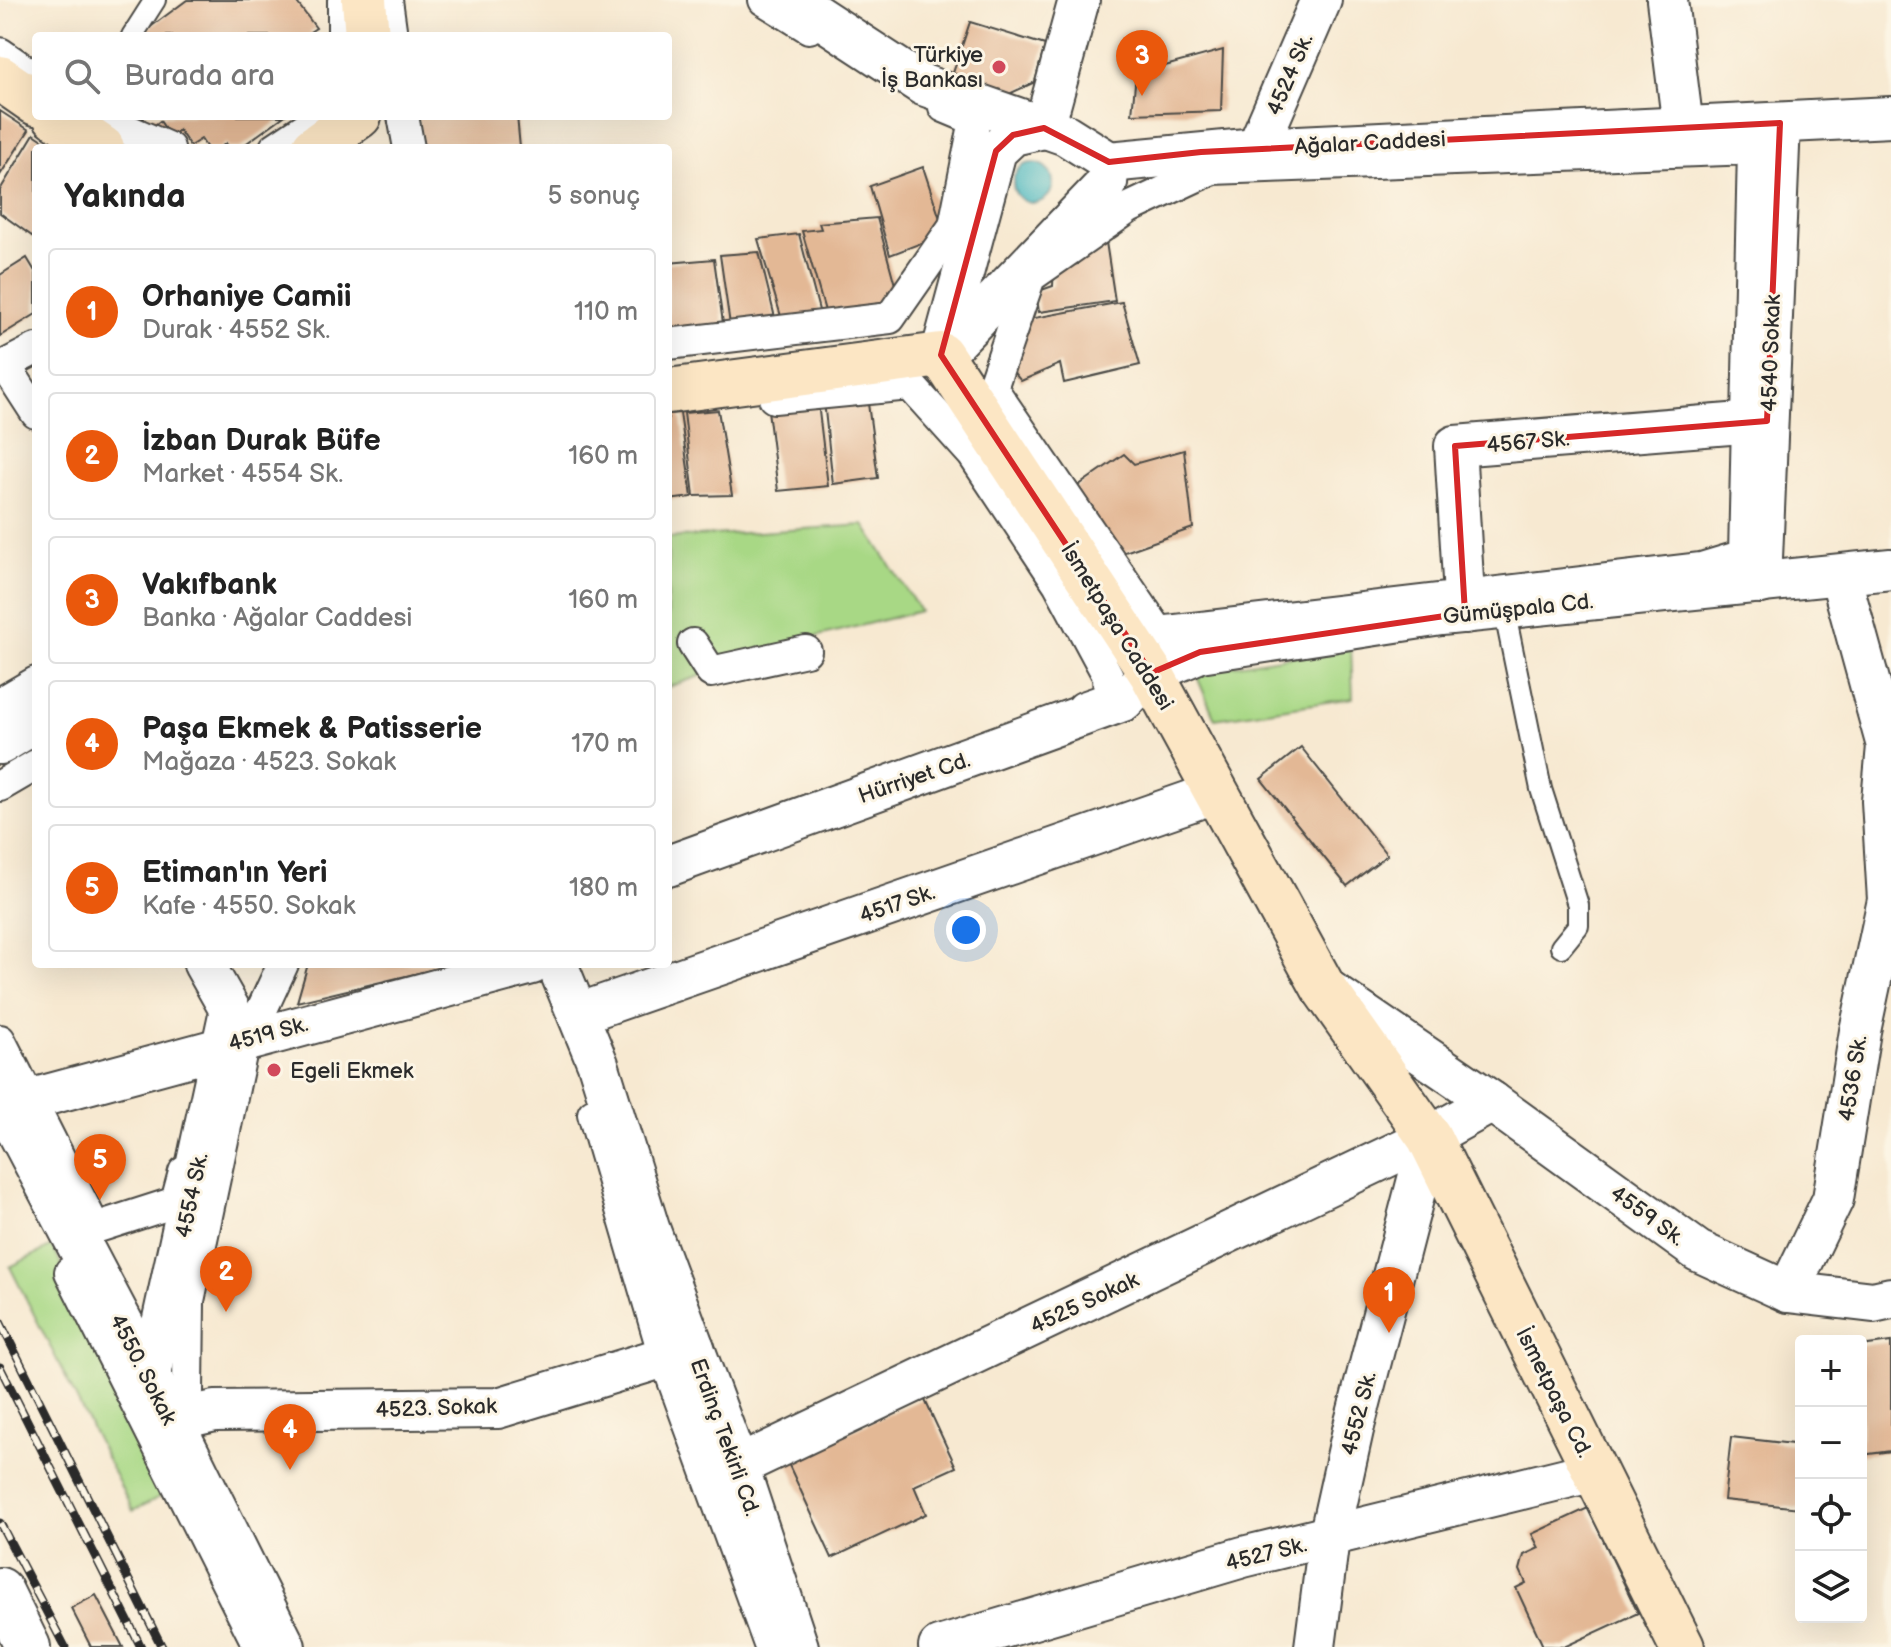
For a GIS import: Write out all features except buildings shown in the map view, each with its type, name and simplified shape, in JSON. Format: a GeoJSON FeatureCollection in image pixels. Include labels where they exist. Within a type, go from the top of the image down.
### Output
{"type":"FeatureCollection","features":[{"type":"Feature","properties":{"kind":"main road"},"geometry":{"type":"LineString","coordinates":[[364,0],[367,32]]}},
{"type":"Feature","properties":{"kind":"main road"},"geometry":{"type":"LineString","coordinates":[[0,78],[32,100]]}},
{"type":"Feature","properties":{"kind":"main road"},"geometry":{"type":"LineString","coordinates":[[320,144],[353,120]]}},
{"type":"Feature","properties":{"kind":"main road"},"geometry":{"type":"LineString","coordinates":[[374,120],[377,144]]}},
{"type":"Feature","properties":{"kind":"main road"},"geometry":{"type":"LineString","coordinates":[[672,390],[941,355]]}},
{"type":"Feature","properties":{"kind":"main road","name":"İsmetpaşa Caddesi"},"geometry":{"type":"LineString","coordinates":[[941,355],[1151,673],[1323,987],[1429,1137]]}},
{"type":"Feature","properties":{"kind":"main road","name":"İsmetpaşa Cd."},"geometry":{"type":"LineString","coordinates":[[1429,1137],[1682,1647]]}},
{"type":"Feature","properties":{"kind":"street"},"geometry":{"type":"LineString","coordinates":[[343,0],[343,32]]}},
{"type":"Feature","properties":{"kind":"street"},"geometry":{"type":"LineString","coordinates":[[387,0],[391,32]]}},
{"type":"Feature","properties":{"kind":"street"},"geometry":{"type":"LineString","coordinates":[[672,344],[890,318],[954,226],[975,120],[935,104],[764,0]]}},
{"type":"Feature","properties":{"kind":"street"},"geometry":{"type":"LineString","coordinates":[[793,0],[923,85],[1066,135],[1109,162],[1107,183],[941,355]]}},
{"type":"Feature","properties":{"kind":"street"},"geometry":{"type":"LineString","coordinates":[[1044,128],[1079,0]]}},
{"type":"Feature","properties":{"kind":"street","name":"4524 Sk."},"geometry":{"type":"LineString","coordinates":[[1257,148],[1321,0]]}},
{"type":"Feature","properties":{"kind":"street"},"geometry":{"type":"LineString","coordinates":[[1667,0],[1683,127]]}},
{"type":"Feature","properties":{"kind":"street"},"geometry":{"type":"LineString","coordinates":[[0,53],[32,75]]}},
{"type":"Feature","properties":{"kind":"street"},"geometry":{"type":"LineString","coordinates":[[0,96],[32,109]]}},
{"type":"Feature","properties":{"kind":"street","name":"Ağalar Caddesi"},"geometry":{"type":"LineString","coordinates":[[1109,162],[1257,148],[1891,117]]}},
{"type":"Feature","properties":{"kind":"street"},"geometry":{"type":"LineString","coordinates":[[58,120],[80,129],[150,144]]}},
{"type":"Feature","properties":{"kind":"street"},"geometry":{"type":"LineString","coordinates":[[281,144],[317,120]]}},
{"type":"Feature","properties":{"kind":"street"},"geometry":{"type":"LineString","coordinates":[[404,120],[408,144]]}},
{"type":"Feature","properties":{"kind":"street","name":"4540 Sokak"},"geometry":{"type":"LineString","coordinates":[[1761,583],[1758,422],[1780,123]]}},
{"type":"Feature","properties":{"kind":"street"},"geometry":{"type":"LineString","coordinates":[[941,355],[996,151],[1013,135],[1044,128]]}},
{"type":"Feature","properties":{"kind":"street"},"geometry":{"type":"LineString","coordinates":[[1753,149],[1758,422],[1744,555],[1701,568],[1464,604],[1159,632],[992,388],[1030,277],[1129,208],[1212,169],[1753,149]]}},
{"type":"Feature","properties":{"kind":"street"},"geometry":{"type":"LineString","coordinates":[[32,351],[5,365],[32,407]]}},
{"type":"Feature","properties":{"kind":"street"},"geometry":{"type":"LineString","coordinates":[[672,408],[910,385],[973,455],[1058,583],[1108,676],[1109,698],[672,849]]}},
{"type":"Feature","properties":{"kind":"street","name":"4567 Sk."},"geometry":{"type":"LineString","coordinates":[[1464,604],[1455,446],[1758,422]]}},
{"type":"Feature","properties":{"kind":"street","name":"Gümüşpala Cd."},"geometry":{"type":"LineString","coordinates":[[1151,673],[1200,652],[1464,604],[1504,609],[1891,569]]}},
{"type":"Feature","properties":{"kind":"street","name":"4536 Sk."},"geometry":{"type":"LineString","coordinates":[[1788,1292],[1833,1199],[1860,1031],[1888,900],[1887,746],[1840,575]]}},
{"type":"Feature","properties":{"kind":"street"},"geometry":{"type":"LineString","coordinates":[[693,644],[711,672],[806,651]]}},
{"type":"Feature","properties":{"kind":"street","name":"Hürriyet Cd."},"geometry":{"type":"LineString","coordinates":[[672,865],[1123,701],[1151,673]]}},
{"type":"Feature","properties":{"kind":"street"},"geometry":{"type":"LineString","coordinates":[[0,703],[32,684]]}},
{"type":"Feature","properties":{"kind":"street"},"geometry":{"type":"LineString","coordinates":[[0,742],[32,722]]}},
{"type":"Feature","properties":{"kind":"street"},"geometry":{"type":"LineString","coordinates":[[0,786],[32,767]]}},
{"type":"Feature","properties":{"kind":"street","name":"4517 Sk."},"geometry":{"type":"LineString","coordinates":[[578,1014],[1217,792]]}},
{"type":"Feature","properties":{"kind":"street"},"geometry":{"type":"LineString","coordinates":[[205,968],[232,1046]]}},
{"type":"Feature","properties":{"kind":"street"},"geometry":{"type":"LineString","coordinates":[[0,1040],[9,1108],[95,1228],[176,1202],[213,1064],[232,1046],[281,968]]}},
{"type":"Feature","properties":{"kind":"street","name":"4519 Sk."},"geometry":{"type":"LineString","coordinates":[[9,1108],[517,968]]}},
{"type":"Feature","properties":{"kind":"street"},"geometry":{"type":"LineString","coordinates":[[540,968],[579,1065],[679,1352],[770,1647]]}},
{"type":"Feature","properties":{"kind":"street","name":"Erdinç Tekirli Cd."},"geometry":{"type":"LineString","coordinates":[[559,968],[598,1064],[649,1228],[679,1352],[738,1466],[798,1647]]}},
{"type":"Feature","properties":{"kind":"street","name":"4559 Sk."},"geometry":{"type":"LineString","coordinates":[[1323,987],[1492,1102],[1698,1251],[1788,1292],[1873,1302],[1891,1298]]}},
{"type":"Feature","properties":{"kind":"street","name":"4554 Sk."},"geometry":{"type":"LineString","coordinates":[[158,1409],[232,1046]]}},
{"type":"Feature","properties":{"kind":"street"},"geometry":{"type":"LineString","coordinates":[[1429,1137],[1492,1102]]}},
{"type":"Feature","properties":{"kind":"street","name":"4550. Sokak"},"geometry":{"type":"LineString","coordinates":[[9,1108],[158,1409],[283,1647]]}},
{"type":"Feature","properties":{"kind":"street","name":"4525 Sokak"},"geometry":{"type":"LineString","coordinates":[[738,1466],[1429,1137]]}},
{"type":"Feature","properties":{"kind":"street","name":"4552 Sk."},"geometry":{"type":"LineString","coordinates":[[1315,1647],[1329,1538],[1353,1430],[1429,1137]]}},
{"type":"Feature","properties":{"kind":"street","name":"4523. Sokak"},"geometry":{"type":"LineString","coordinates":[[158,1409],[498,1408],[679,1352]]}},
{"type":"Feature","properties":{"kind":"street"},"geometry":{"type":"LineString","coordinates":[[158,1409],[259,1647]]}},
{"type":"Feature","properties":{"kind":"street","name":"4527 Sk."},"geometry":{"type":"LineString","coordinates":[[939,1647],[1243,1557],[1595,1471]]}},
{"type":"Feature","properties":{"kind":"street"},"geometry":{"type":"LineString","coordinates":[[0,1590],[28,1647]]}},
{"type":"Feature","properties":{"kind":"lane"},"geometry":{"type":"LineString","coordinates":[[135,32],[155,0]]}},
{"type":"Feature","properties":{"kind":"lane"},"geometry":{"type":"LineString","coordinates":[[1504,609],[1541,789],[1578,905],[1578,926],[1561,947]]}},
{"type":"Feature","properties":{"kind":"highlighted area"},"geometry":{"type":"Polygon","coordinates":[[[1780,123],[1767,421],[1455,446],[1465,613],[1200,652],[1151,673],[941,355],[996,151],[1013,135],[1044,128],[1109,162],[1201,152],[1780,123]]]}},
{"type":"Feature","properties":{"kind":"green space"},"geometry":{"type":"Polygon","coordinates":[[[864,525],[920,611],[818,636],[672,686],[672,538],[864,525]]]}},
{"type":"Feature","properties":{"kind":"green space"},"geometry":{"type":"Polygon","coordinates":[[[1351,646],[1353,698],[1215,719],[1195,672],[1351,646]]]}},
{"type":"Feature","properties":{"kind":"green space"},"geometry":{"type":"Polygon","coordinates":[[[52,1246],[175,1489],[133,1511],[10,1267],[52,1246]]]}},
{"type":"Feature","properties":{"kind":"water"},"geometry":{"type":"Polygon","coordinates":[[[1033,163],[1047,169],[1053,183],[1047,197],[1033,203],[1019,197],[1013,183],[1019,169],[1033,163]]]}},
{"type":"Feature","properties":{"kind":"railway"},"geometry":{"type":"LineString","coordinates":[[0,1322],[162,1647]]}},
{"type":"Feature","properties":{"kind":"railway"},"geometry":{"type":"LineString","coordinates":[[0,1367],[141,1647]]}},
{"type":"Feature","properties":{"kind":"railway"},"geometry":{"type":"LineString","coordinates":[[0,1523],[65,1647]]}},
{"type":"Feature","properties":{"kind":"place","name":"Türkiye İş Bankası"},"geometry":{"type":"Point","coordinates":[999,67]}},
{"type":"Feature","properties":{"kind":"place","name":"Vakıfbank"},"geometry":{"type":"Point","coordinates":[1142,96]}},
{"type":"Feature","properties":{"kind":"place","name":"Egeli Ekmek"},"geometry":{"type":"Point","coordinates":[274,1070]}},
{"type":"Feature","properties":{"kind":"place","name":"Etiman'ın Yeri"},"geometry":{"type":"Point","coordinates":[100,1200]}},
{"type":"Feature","properties":{"kind":"place","name":"İzban Durak Büfe"},"geometry":{"type":"Point","coordinates":[226,1312]}},
{"type":"Feature","properties":{"kind":"place","name":"Orhaniye Camii"},"geometry":{"type":"Point","coordinates":[1389,1333]}},
{"type":"Feature","properties":{"kind":"place","name":"Paşa Ekmek & Patisserie"},"geometry":{"type":"Point","coordinates":[290,1470]}}]}
